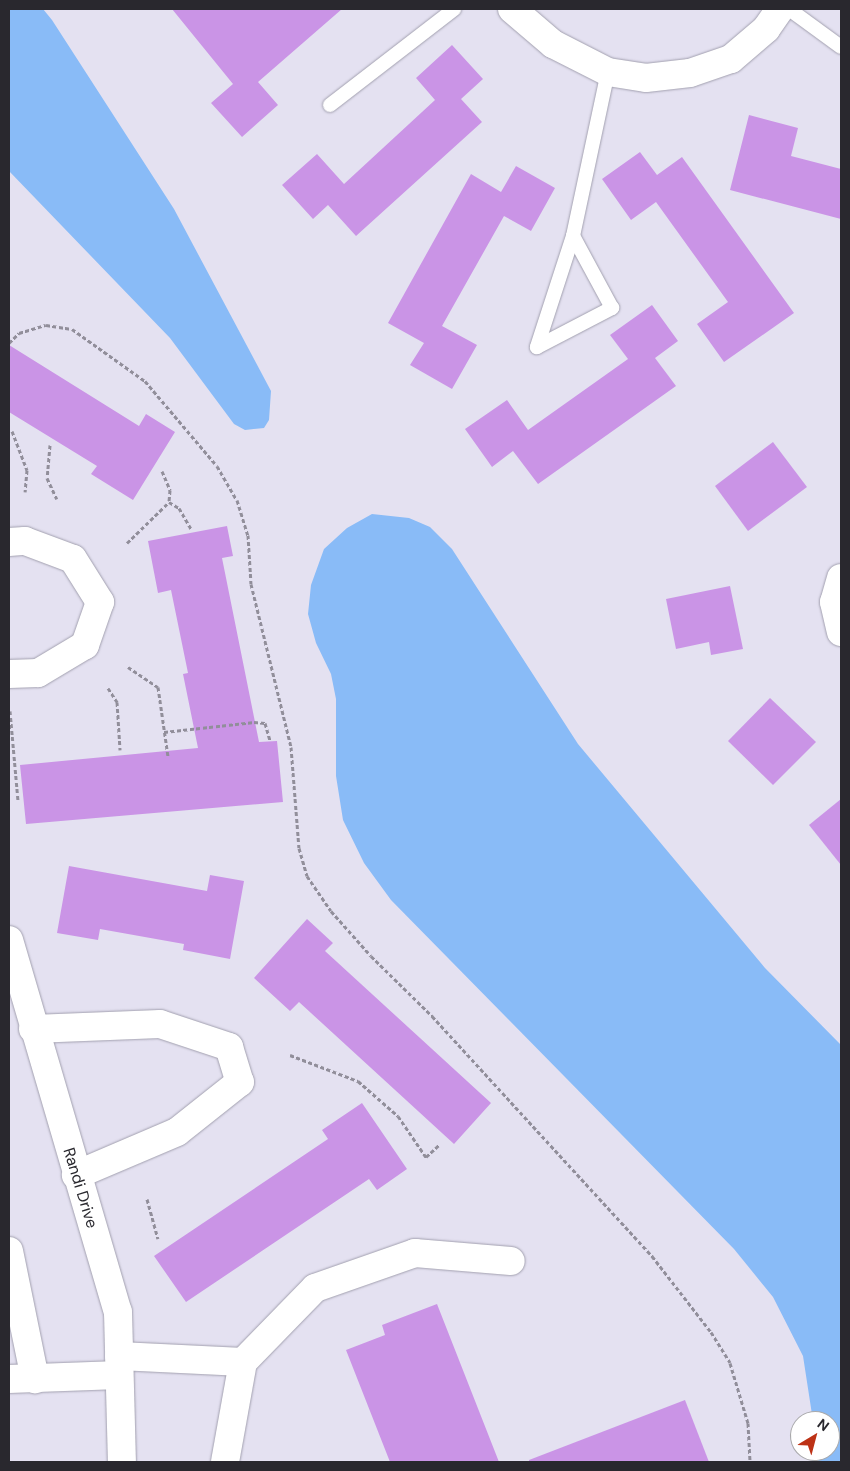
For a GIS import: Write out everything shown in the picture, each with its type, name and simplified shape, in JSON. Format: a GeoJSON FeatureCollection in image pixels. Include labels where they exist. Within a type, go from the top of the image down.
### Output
{"type":"FeatureCollection","features":[{"type":"Feature","properties":{"kind":"street"},"geometry":{"type":"LineString","coordinates":[[512,9],[552,44],[608,72],[646,78],[690,73],[731,59],[766,29],[780,9]]}},
{"type":"Feature","properties":{"kind":"street"},"geometry":{"type":"LineString","coordinates":[[9,542],[25,541],[73,559],[100,602],[85,645],[38,673],[9,674]]}},
{"type":"Feature","properties":{"kind":"street"},"geometry":{"type":"LineString","coordinates":[[841,578],[834,602],[841,632]]}},
{"type":"Feature","properties":{"kind":"street","name":"Randi Drive"},"geometry":{"type":"LineString","coordinates":[[9,940],[17,1004],[33,1029],[118,1312],[122,1462]]}},
{"type":"Feature","properties":{"kind":"street"},"geometry":{"type":"LineString","coordinates":[[33,1029],[160,1024],[229,1047],[240,1082],[177,1132],[76,1175]]}},
{"type":"Feature","properties":{"kind":"street"},"geometry":{"type":"LineString","coordinates":[[9,1251],[22,1379],[119,1365],[242,1362]]}},
{"type":"Feature","properties":{"kind":"street"},"geometry":{"type":"LineString","coordinates":[[225,1462],[242,1362],[316,1288],[415,1253],[511,1261]]}},
{"type":"Feature","properties":{"kind":"lane"},"geometry":{"type":"LineString","coordinates":[[330,105],[454,9]]}},
{"type":"Feature","properties":{"kind":"lane"},"geometry":{"type":"LineString","coordinates":[[789,9],[841,47]]}},
{"type":"Feature","properties":{"kind":"lane"},"geometry":{"type":"LineString","coordinates":[[573,236],[612,308],[537,347],[573,236],[608,72]]}},
{"type":"Feature","properties":{"kind":"path"},"geometry":{"type":"LineString","coordinates":[[9,343],[19,333],[46,325],[72,330],[145,380],[217,466],[237,500],[248,535],[251,584],[291,747],[299,848],[307,876],[331,911],[371,956],[432,1016],[652,1256],[710,1332],[730,1363],[748,1423],[750,1462]]}},
{"type":"Feature","properties":{"kind":"path"},"geometry":{"type":"LineString","coordinates":[[12,431],[27,470],[24,492]]}},
{"type":"Feature","properties":{"kind":"path"},"geometry":{"type":"LineString","coordinates":[[50,445],[47,478],[56,499]]}},
{"type":"Feature","properties":{"kind":"path"},"geometry":{"type":"LineString","coordinates":[[127,543],[169,502],[170,490],[162,471]]}},
{"type":"Feature","properties":{"kind":"path"},"geometry":{"type":"LineString","coordinates":[[169,502],[179,508],[191,529]]}},
{"type":"Feature","properties":{"kind":"path"},"geometry":{"type":"LineString","coordinates":[[128,667],[158,687],[168,756]]}},
{"type":"Feature","properties":{"kind":"path"},"geometry":{"type":"LineString","coordinates":[[108,688],[117,702],[120,750]]}},
{"type":"Feature","properties":{"kind":"path"},"geometry":{"type":"LineString","coordinates":[[10,711],[18,801]]}},
{"type":"Feature","properties":{"kind":"path"},"geometry":{"type":"LineString","coordinates":[[164,732],[254,722],[265,723],[270,741]]}},
{"type":"Feature","properties":{"kind":"path"},"geometry":{"type":"LineString","coordinates":[[290,1054],[320,1064],[364,1086],[398,1116],[426,1157],[440,1144]]}},
{"type":"Feature","properties":{"kind":"path"},"geometry":{"type":"LineString","coordinates":[[147,1199],[158,1239]]}},
{"type":"Feature","properties":{"kind":"water"},"geometry":{"type":"Polygon","coordinates":[[[9,9],[43,9],[52,20],[174,209],[271,391],[269,420],[264,428],[245,430],[234,424],[170,338],[9,171],[9,9]]]}},
{"type":"Feature","properties":{"kind":"water"},"geometry":{"type":"Polygon","coordinates":[[[372,514],[409,518],[430,527],[452,549],[578,744],[765,968],[841,1045],[841,1462],[812,1462],[840,1461],[840,1411],[811,1411],[803,1356],[773,1297],[734,1249],[391,900],[364,863],[343,820],[336,776],[336,699],[331,674],[316,643],[308,614],[311,585],[324,549],[347,528],[372,514]]]}},
{"type":"Feature","properties":{"kind":"building"},"geometry":{"type":"Polygon","coordinates":[[[172,9],[342,9],[258,82],[278,105],[242,137],[211,103],[233,84],[172,9]]]}},
{"type":"Feature","properties":{"kind":"building"},"geometry":{"type":"Polygon","coordinates":[[[452,45],[483,79],[461,99],[482,122],[356,236],[328,205],[313,219],[282,185],[317,154],[344,184],[435,100],[416,78],[452,45]]]}},
{"type":"Feature","properties":{"kind":"building"},"geometry":{"type":"Polygon","coordinates":[[[749,115],[798,128],[791,156],[841,169],[841,219],[730,190],[749,115]]]}},
{"type":"Feature","properties":{"kind":"building"},"geometry":{"type":"Polygon","coordinates":[[[640,152],[657,175],[682,157],[794,313],[724,362],[697,324],[728,302],[656,202],[631,220],[602,179],[640,152]]]}},
{"type":"Feature","properties":{"kind":"building"},"geometry":{"type":"Polygon","coordinates":[[[516,166],[555,188],[531,231],[504,216],[442,326],[477,345],[452,389],[410,365],[424,343],[388,323],[471,174],[501,192],[516,166]]]}},
{"type":"Feature","properties":{"kind":"building"},"geometry":{"type":"Polygon","coordinates":[[[652,305],[678,341],[655,358],[676,386],[538,484],[513,451],[492,467],[465,429],[507,400],[528,430],[628,359],[610,335],[652,305]]]}},
{"type":"Feature","properties":{"kind":"building"},"geometry":{"type":"Polygon","coordinates":[[[9,345],[139,426],[146,414],[175,432],[133,500],[91,474],[97,466],[9,412],[9,345]]]}},
{"type":"Feature","properties":{"kind":"building"},"geometry":{"type":"Polygon","coordinates":[[[773,442],[807,487],[748,531],[715,486],[773,442]]]}},
{"type":"Feature","properties":{"kind":"building"},"geometry":{"type":"Polygon","coordinates":[[[227,526],[233,556],[222,558],[259,742],[277,741],[283,802],[26,824],[20,765],[198,748],[183,674],[188,673],[171,590],[158,593],[148,541],[227,526]]]}},
{"type":"Feature","properties":{"kind":"building"},"geometry":{"type":"Polygon","coordinates":[[[730,586],[743,649],[711,655],[709,642],[676,649],[666,599],[730,586]]]}},
{"type":"Feature","properties":{"kind":"building"},"geometry":{"type":"Polygon","coordinates":[[[770,698],[816,742],[773,785],[728,741],[770,698]]]}},
{"type":"Feature","properties":{"kind":"building"},"geometry":{"type":"Polygon","coordinates":[[[841,799],[841,865],[809,825],[841,799]]]}},
{"type":"Feature","properties":{"kind":"building"},"geometry":{"type":"Polygon","coordinates":[[[69,866],[207,891],[210,875],[244,881],[230,959],[183,950],[184,944],[100,929],[98,940],[57,933],[69,866]]]}},
{"type":"Feature","properties":{"kind":"building"},"geometry":{"type":"Polygon","coordinates":[[[307,919],[333,943],[325,951],[491,1103],[454,1144],[299,1002],[290,1011],[254,978],[307,919]]]}},
{"type":"Feature","properties":{"kind":"building"},"geometry":{"type":"Polygon","coordinates":[[[362,1103],[407,1169],[377,1190],[369,1179],[186,1302],[154,1256],[328,1139],[322,1130],[362,1103]]]}},
{"type":"Feature","properties":{"kind":"building"},"geometry":{"type":"Polygon","coordinates":[[[437,1304],[499,1462],[390,1462],[346,1350],[385,1335],[382,1325],[437,1304]]]}},
{"type":"Feature","properties":{"kind":"building"},"geometry":{"type":"Polygon","coordinates":[[[685,1400],[709,1462],[529,1462],[529,1460],[685,1400]]]}}]}
